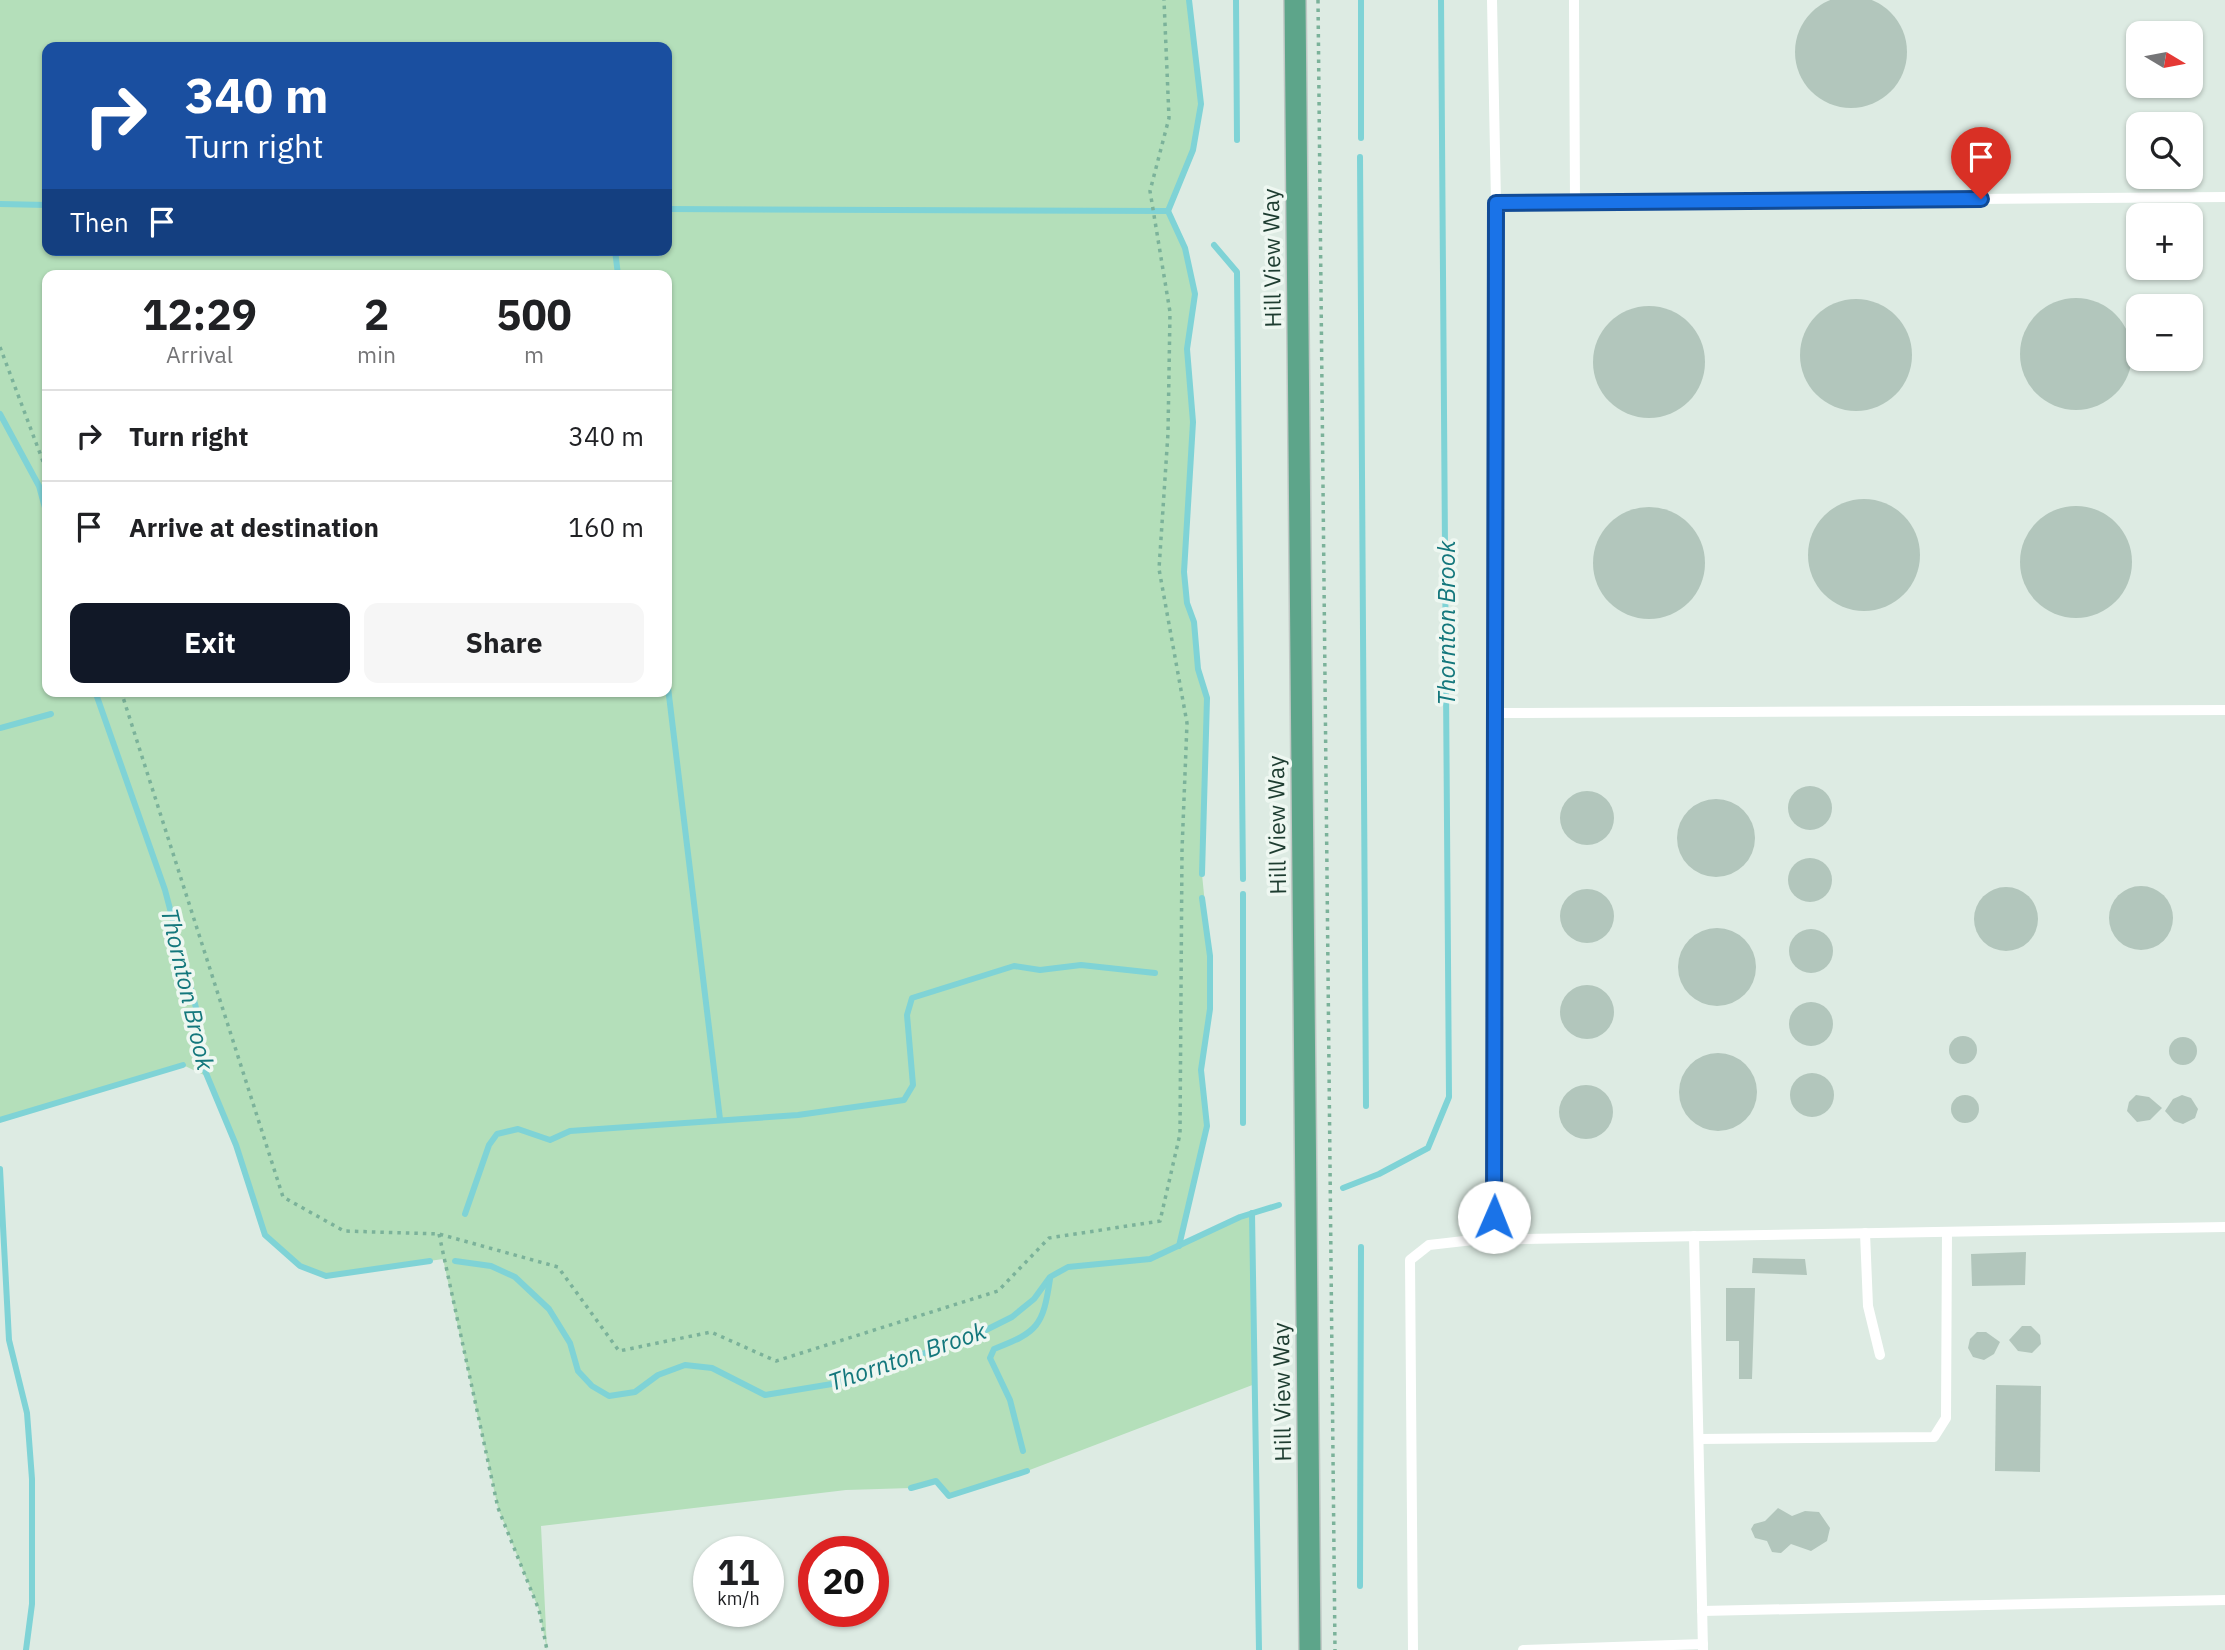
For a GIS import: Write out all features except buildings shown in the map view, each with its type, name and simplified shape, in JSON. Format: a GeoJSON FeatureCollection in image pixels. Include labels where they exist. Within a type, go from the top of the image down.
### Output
{"type":"FeatureCollection","features":[{"type":"Feature","properties":{"kind":"main road","name":"Hill View Way"},"geometry":{"type":"LineString","coordinates":[[1295,0],[1310,1650]]}},
{"type":"Feature","properties":{"kind":"lane"},"geometry":{"type":"LineString","coordinates":[[1473,1240],[1494,1217],[1496,203],[1492,0]]}},
{"type":"Feature","properties":{"kind":"lane"},"geometry":{"type":"LineString","coordinates":[[1573,0],[1575,202]]}},
{"type":"Feature","properties":{"kind":"lane"},"geometry":{"type":"LineString","coordinates":[[1496,203],[2225,197]]}},
{"type":"Feature","properties":{"kind":"lane"},"geometry":{"type":"LineString","coordinates":[[1496,713],[2225,710]]}},
{"type":"Feature","properties":{"kind":"lane"},"geometry":{"type":"LineString","coordinates":[[1413,1650],[1410,1260],[1429,1245],[1473,1240],[2225,1227]]}},
{"type":"Feature","properties":{"kind":"lane"},"geometry":{"type":"LineString","coordinates":[[1699,1439],[1934,1437],[1946,1418],[1947,1232]]}},
{"type":"Feature","properties":{"kind":"lane"},"geometry":{"type":"LineString","coordinates":[[1866,1233],[1868,1306],[1880,1355]]}},
{"type":"Feature","properties":{"kind":"lane"},"geometry":{"type":"LineString","coordinates":[[1523,1650],[1703,1647],[1695,1236]]}},
{"type":"Feature","properties":{"kind":"lane"},"geometry":{"type":"LineString","coordinates":[[1702,1611],[2225,1600]]}},
{"type":"Feature","properties":{"kind":"path"},"geometry":{"type":"LineString","coordinates":[[123,697],[283,1197],[344,1231],[439,1234],[558,1266],[619,1351],[711,1332],[776,1361],[998,1291],[1049,1238],[1160,1220],[1180,1134],[1182,850],[1187,723],[1159,569],[1168,433],[1170,312],[1150,191],[1170,118],[1164,0]]}},
{"type":"Feature","properties":{"kind":"path"},"geometry":{"type":"LineString","coordinates":[[1318,0],[1335,1650]]}},
{"type":"Feature","properties":{"kind":"path"},"geometry":{"type":"LineString","coordinates":[[0,347],[42,459]]}},
{"type":"Feature","properties":{"kind":"path"},"geometry":{"type":"LineString","coordinates":[[439,1234],[498,1508],[539,1610],[547,1650]]}},
{"type":"Feature","properties":{"kind":"green space"},"geometry":{"type":"Polygon","coordinates":[[[0,0],[1189,0],[1201,104],[1193,150],[1168,211],[1185,248],[1195,294],[1187,349],[1193,422],[1184,572],[1187,603],[1194,622],[1198,669],[1207,698],[1202,874],[1210,956],[1210,1009],[1201,1070],[1207,1126],[1179,1246],[1252,1213],[1255,1384],[1027,1471],[949,1496],[936,1481],[911,1488],[846,1490],[541,1526],[547,1650],[539,1610],[498,1508],[443,1259],[326,1276],[300,1266],[265,1235],[236,1145],[206,1076],[183,1065],[0,1120],[0,0]]]}},
{"type":"Feature","properties":{"kind":"waterway"},"geometry":{"type":"LineString","coordinates":[[1168,211],[1193,150],[1201,104],[1189,0]]}},
{"type":"Feature","properties":{"kind":"waterway"},"geometry":{"type":"LineString","coordinates":[[1236,0],[1237,140]]}},
{"type":"Feature","properties":{"kind":"waterway"},"geometry":{"type":"LineString","coordinates":[[1361,0],[1361,138]]}},
{"type":"Feature","properties":{"kind":"waterway","name":"Thornton Brook"},"geometry":{"type":"LineString","coordinates":[[1343,1188],[1379,1174],[1428,1148],[1449,1097],[1441,0]]}},
{"type":"Feature","properties":{"kind":"waterway"},"geometry":{"type":"LineString","coordinates":[[1360,157],[1366,1106]]}},
{"type":"Feature","properties":{"kind":"waterway"},"geometry":{"type":"LineString","coordinates":[[0,204],[42,205]]}},
{"type":"Feature","properties":{"kind":"waterway"},"geometry":{"type":"LineString","coordinates":[[672,209],[1168,211],[1185,248],[1195,294],[1187,349],[1193,422],[1184,572],[1187,603],[1194,622],[1198,669],[1207,698],[1202,874]]}},
{"type":"Feature","properties":{"kind":"waterway"},"geometry":{"type":"LineString","coordinates":[[1214,245],[1237,272],[1243,879]]}},
{"type":"Feature","properties":{"kind":"waterway"},"geometry":{"type":"LineString","coordinates":[[616,256],[617,270]]}},
{"type":"Feature","properties":{"kind":"waterway","name":"Thornton Brook"},"geometry":{"type":"LineString","coordinates":[[0,414],[39,486],[42,497]]}},
{"type":"Feature","properties":{"kind":"waterway","name":"Thornton Brook"},"geometry":{"type":"LineString","coordinates":[[97,697],[165,890],[200,1023],[198,1054],[236,1145],[265,1235],[300,1266],[326,1276],[430,1261]]}},
{"type":"Feature","properties":{"kind":"waterway"},"geometry":{"type":"LineString","coordinates":[[669,697],[720,1119]]}},
{"type":"Feature","properties":{"kind":"waterway"},"geometry":{"type":"LineString","coordinates":[[0,728],[51,714]]}},
{"type":"Feature","properties":{"kind":"waterway"},"geometry":{"type":"LineString","coordinates":[[1243,894],[1243,1123]]}},
{"type":"Feature","properties":{"kind":"waterway"},"geometry":{"type":"LineString","coordinates":[[1179,1246],[1207,1126],[1201,1070],[1210,1009],[1210,956],[1202,898]]}},
{"type":"Feature","properties":{"kind":"waterway"},"geometry":{"type":"LineString","coordinates":[[465,1214],[489,1145],[497,1134],[518,1129],[550,1140],[570,1131],[798,1115],[904,1100],[913,1085],[907,1015],[912,998],[1014,966],[1040,970],[1081,965],[1155,973]]}},
{"type":"Feature","properties":{"kind":"waterway"},"geometry":{"type":"LineString","coordinates":[[0,1120],[183,1065]]}},
{"type":"Feature","properties":{"kind":"waterway"},"geometry":{"type":"LineString","coordinates":[[0,1169],[9,1340],[27,1413],[32,1479],[32,1604],[26,1650]]}},
{"type":"Feature","properties":{"kind":"waterway","name":"Thornton Brook"},"geometry":{"type":"LineString","coordinates":[[455,1261],[491,1266],[515,1277],[549,1309],[570,1343],[578,1371],[592,1386],[609,1396],[635,1392],[658,1375],[685,1365],[712,1368],[765,1395],[838,1383],[974,1336],[1012,1317],[1034,1299],[1050,1277],[1068,1267],[1150,1259],[1240,1217],[1279,1205]]}},
{"type":"Feature","properties":{"kind":"waterway"},"geometry":{"type":"LineString","coordinates":[[1252,1213],[1259,1650]]}},
{"type":"Feature","properties":{"kind":"waterway"},"geometry":{"type":"LineString","coordinates":[[1360,1586],[1361,1247]]}},
{"type":"Feature","properties":{"kind":"waterway"},"geometry":{"type":"LineString","coordinates":[[1023,1451],[1010,1400],[990,1358],[994,1349],[1020,1338],[1036,1325],[1041,1317],[1050,1279]]}},
{"type":"Feature","properties":{"kind":"waterway"},"geometry":{"type":"LineString","coordinates":[[911,1488],[936,1481],[949,1496],[1027,1471]]}},
{"type":"Feature","properties":{"kind":"route"},"geometry":{"type":"LineString","coordinates":[[1494,1217],[1496,203],[1981,199]]}}]}
